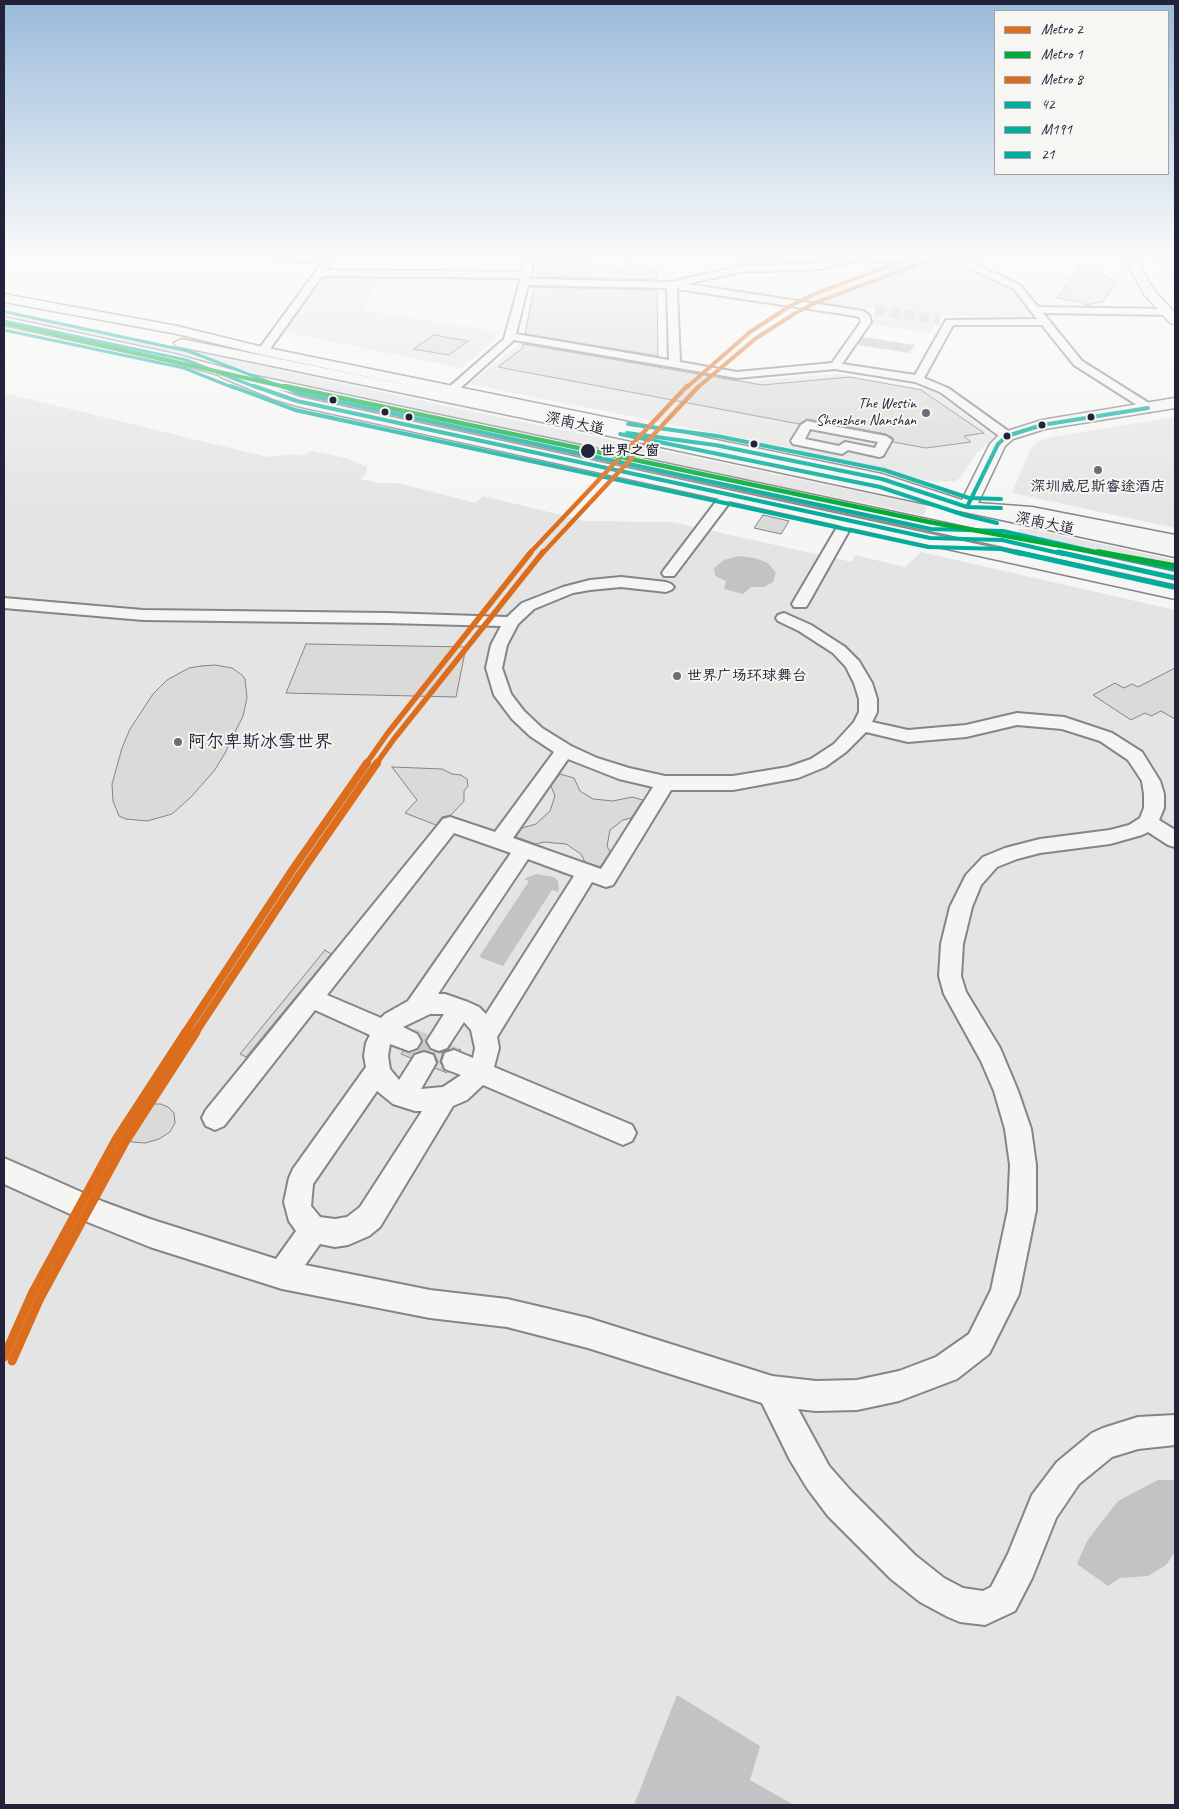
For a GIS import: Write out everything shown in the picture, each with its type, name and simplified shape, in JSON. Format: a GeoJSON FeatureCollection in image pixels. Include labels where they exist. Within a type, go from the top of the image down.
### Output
{"type":"FeatureCollection","features":[{"type":"Feature","properties":{"kind":"main road","name":"深南大道"},"geometry":{"type":"LineString","coordinates":[[98,341],[175,358],[226,374],[1175,578]]}},
{"type":"Feature","properties":{"kind":"main road","name":"深南大道"},"geometry":{"type":"LineString","coordinates":[[193,341],[1175,551]]}},
{"type":"Feature","properties":{"kind":"main road"},"geometry":{"type":"LineString","coordinates":[[224,341],[372,381]]}},
{"type":"Feature","properties":{"kind":"main road"},"geometry":{"type":"LineString","coordinates":[[263,351],[882,479],[967,507],[1032,512],[1175,541]]}},
{"type":"Feature","properties":{"kind":"main road"},"geometry":{"type":"LineString","coordinates":[[226,374],[297,401],[533,451],[1175,593]]}},
{"type":"Feature","properties":{"kind":"main road"},"geometry":{"type":"LineString","coordinates":[[453,390],[529,414]]}},
{"type":"Feature","properties":{"kind":"main road"},"geometry":{"type":"LineString","coordinates":[[967,507],[998,444],[1007,436],[1042,425],[1175,403]]}},
{"type":"Feature","properties":{"kind":"main road"},"geometry":{"type":"LineString","coordinates":[[448,421],[533,451]]}},
{"type":"Feature","properties":{"kind":"main road"},"geometry":{"type":"LineString","coordinates":[[605,430],[715,445]]}},
{"type":"Feature","properties":{"kind":"main road"},"geometry":{"type":"LineString","coordinates":[[930,538],[1002,540]]}},
{"type":"Feature","properties":{"kind":"street"},"geometry":{"type":"LineString","coordinates":[[263,351],[270,341]]}},
{"type":"Feature","properties":{"kind":"street"},"geometry":{"type":"LineString","coordinates":[[453,390],[506,341]]}},
{"type":"Feature","properties":{"kind":"street"},"geometry":{"type":"LineString","coordinates":[[541,341],[742,376],[835,366],[918,379],[944,390],[1007,436]]}},
{"type":"Feature","properties":{"kind":"street"},"geometry":{"type":"LineString","coordinates":[[674,341],[675,365]]}},
{"type":"Feature","properties":{"kind":"street"},"geometry":{"type":"LineString","coordinates":[[835,366],[852,341]]}},
{"type":"Feature","properties":{"kind":"street"},"geometry":{"type":"LineString","coordinates":[[918,379],[935,341]]}},
{"type":"Feature","properties":{"kind":"street"},"geometry":{"type":"LineString","coordinates":[[1060,341],[1082,367],[1148,408]]}},
{"type":"Feature","properties":{"kind":"street"},"geometry":{"type":"LineString","coordinates":[[808,426],[886,440],[879,453],[845,446],[842,450],[797,441],[808,426]]}},
{"type":"Feature","properties":{"kind":"street"},"geometry":{"type":"LineString","coordinates":[[723,502],[668,580],[621,582],[568,590],[528,606],[511,622],[499,645],[494,668],[504,695],[518,715],[536,732],[565,750],[590,762],[626,774],[665,783],[733,783],[791,773],[818,763],[840,748],[862,725],[868,712],[868,699],[863,683],[853,665],[838,650],[821,638],[784,618]]}},
{"type":"Feature","properties":{"kind":"street"},"geometry":{"type":"LineString","coordinates":[[800,604],[843,529]]}},
{"type":"Feature","properties":{"kind":"street"},"geometry":{"type":"LineString","coordinates":[[4,603],[143,615],[210,617],[279,616],[511,622]]}},
{"type":"Feature","properties":{"kind":"street"},"geometry":{"type":"LineString","coordinates":[[4,1171],[150,1234],[282,1275],[430,1304],[507,1313],[588,1334],[772,1391],[824,1396],[857,1395],[899,1386],[946,1368],[978,1344],[1005,1294],[1022,1210],[1022,1165],[1018,1128],[1006,1091],[991,1056],[955,994],[950,976],[952,944],[961,907],[973,881],[990,862],[1012,852],[1040,846],[1110,837],[1135,830],[1148,822],[1154,808],[1154,794],[1151,781],[1135,756],[1119,745],[1089,730],[1064,723],[1017,720],[966,731],[908,736],[862,725]]}},
{"type":"Feature","properties":{"kind":"street"},"geometry":{"type":"LineString","coordinates":[[500,841],[565,750]]}},
{"type":"Feature","properties":{"kind":"street"},"geometry":{"type":"LineString","coordinates":[[215,1118],[450,824],[606,879],[665,783]]}},
{"type":"Feature","properties":{"kind":"street"},"geometry":{"type":"LineString","coordinates":[[1148,822],[1175,840]]}},
{"type":"Feature","properties":{"kind":"street"},"geometry":{"type":"LineString","coordinates":[[416,1008],[524,850]]}},
{"type":"Feature","properties":{"kind":"street"},"geometry":{"type":"LineString","coordinates":[[485,1036],[587,873]]}},
{"type":"Feature","properties":{"kind":"street"},"geometry":{"type":"LineString","coordinates":[[311,998],[409,1041]]}},
{"type":"Feature","properties":{"kind":"street"},"geometry":{"type":"LineString","coordinates":[[430,1004],[445,1004],[460,1009],[470,1014],[480,1024],[485,1036],[486,1054],[479,1072],[470,1083],[458,1092],[444,1098],[415,1100],[402,1096],[391,1089],[383,1080],[378,1069],[376,1056],[378,1043],[385,1031],[393,1021],[416,1008],[430,1004]]}},
{"type":"Feature","properties":{"kind":"street"},"geometry":{"type":"LineString","coordinates":[[439,1041],[460,1009]]}},
{"type":"Feature","properties":{"kind":"street"},"geometry":{"type":"LineString","coordinates":[[454,1061],[623,1133]]}},
{"type":"Feature","properties":{"kind":"street"},"geometry":{"type":"LineString","coordinates":[[402,1096],[424,1063]]}},
{"type":"Feature","properties":{"kind":"street"},"geometry":{"type":"LineString","coordinates":[[378,1069],[302,1178],[298,1190],[297,1202],[299,1212],[314,1229],[324,1233],[348,1231],[359,1226],[370,1217],[444,1098]]}},
{"type":"Feature","properties":{"kind":"street"},"geometry":{"type":"LineString","coordinates":[[282,1275],[314,1229]]}},
{"type":"Feature","properties":{"kind":"street"},"geometry":{"type":"LineString","coordinates":[[772,1391],[805,1456],[818,1477],[840,1504],[903,1567],[932,1590],[960,1605],[985,1608],[1003,1599],[1020,1566],[1044,1507],[1068,1473],[1103,1444],[1138,1433],[1175,1430]]}},
{"type":"Feature","properties":{"kind":"shaded area"},"geometry":{"type":"Polygon","coordinates":[[[124,341],[150,342],[923,505],[927,508],[924,514],[921,515],[813,492],[753,483],[300,387],[221,362],[124,341]]]}},
{"type":"Feature","properties":{"kind":"shaded area"},"geometry":{"type":"Polygon","coordinates":[[[331,341],[492,341],[461,368],[331,341]]]}},
{"type":"Feature","properties":{"kind":"shaded area"},"geometry":{"type":"Polygon","coordinates":[[[522,341],[525,341],[750,381],[837,374],[931,389],[995,437],[976,454],[960,478],[955,481],[935,482],[798,453],[800,450],[469,384],[522,341]]]}},
{"type":"Feature","properties":{"kind":"shaded area"},"geometry":{"type":"Polygon","coordinates":[[[860,341],[892,341],[915,345],[909,353],[858,345],[860,341]]]}},
{"type":"Feature","properties":{"kind":"shaded area"},"geometry":{"type":"Polygon","coordinates":[[[4,393],[267,457],[293,454],[303,456],[311,451],[345,458],[366,466],[367,472],[360,479],[378,483],[397,483],[476,503],[483,496],[586,521],[672,522],[852,562],[855,555],[905,567],[921,552],[1175,610],[1175,1805],[4,1805],[4,393]]]}},
{"type":"Feature","properties":{"kind":"shaded area","name":"深圳威尼斯睿途酒店"},"geometry":{"type":"Polygon","coordinates":[[[1175,417],[1175,528],[1012,493],[1031,448],[1037,442],[1052,437],[1175,417]]]}},
{"type":"Feature","properties":{"kind":"shaded area"},"geometry":{"type":"Polygon","coordinates":[[[1019,529],[1030,529],[1175,560],[1175,570],[1023,537],[1017,535],[1019,529]]]}},
{"type":"Feature","properties":{"kind":"shaded area"},"geometry":{"type":"Polygon","coordinates":[[[738,556],[755,558],[768,563],[776,573],[773,582],[764,587],[751,587],[743,594],[724,589],[726,581],[715,576],[714,568],[724,560],[738,556]]]}},
{"type":"Feature","properties":{"kind":"shaded area"},"geometry":{"type":"Polygon","coordinates":[[[536,874],[554,877],[558,881],[559,892],[552,890],[503,966],[479,957],[529,881],[524,879],[536,874]]]}},
{"type":"Feature","properties":{"kind":"shaded area"},"geometry":{"type":"Polygon","coordinates":[[[1158,1480],[1175,1480],[1175,1552],[1166,1565],[1148,1576],[1120,1578],[1108,1586],[1077,1564],[1087,1541],[1118,1501],[1158,1480]]]}},
{"type":"Feature","properties":{"kind":"shaded area"},"geometry":{"type":"Polygon","coordinates":[[[677,1695],[760,1746],[750,1780],[794,1805],[634,1805],[677,1695]]]}},
{"type":"Feature","properties":{"kind":"building"},"geometry":{"type":"Polygon","coordinates":[[[424,341],[467,341],[449,355],[413,349],[424,341]]]}},
{"type":"Feature","properties":{"kind":"building"},"geometry":{"type":"Polygon","coordinates":[[[570,341],[658,341],[658,356],[570,341]]]}},
{"type":"Feature","properties":{"kind":"building"},"geometry":{"type":"Polygon","coordinates":[[[523,344],[762,385],[850,377],[921,390],[984,433],[964,436],[971,442],[926,448],[893,442],[893,438],[886,434],[807,419],[799,424],[498,367],[523,348],[523,344]]]}},
{"type":"Feature","properties":{"kind":"building"},"geometry":{"type":"Polygon","coordinates":[[[763,515],[789,521],[781,534],[754,528],[763,515]]]}},
{"type":"Feature","properties":{"kind":"building"},"geometry":{"type":"Polygon","coordinates":[[[306,644],[466,647],[456,697],[286,693],[306,644]]]}},
{"type":"Feature","properties":{"kind":"building","name":"阿尔卑斯冰雪世界"},"geometry":{"type":"Polygon","coordinates":[[[215,665],[232,668],[245,679],[247,698],[243,716],[224,755],[214,771],[191,797],[172,814],[147,821],[126,819],[119,816],[113,801],[112,784],[122,748],[130,729],[153,694],[167,680],[189,668],[215,665]]]}},
{"type":"Feature","properties":{"kind":"building"},"geometry":{"type":"Polygon","coordinates":[[[1175,668],[1175,719],[1161,711],[1151,716],[1145,713],[1131,720],[1093,695],[1115,683],[1124,688],[1132,684],[1138,687],[1175,668]]]}},
{"type":"Feature","properties":{"kind":"building"},"geometry":{"type":"Polygon","coordinates":[[[392,767],[442,769],[452,774],[461,775],[467,779],[468,786],[464,791],[464,801],[451,815],[442,817],[436,825],[405,813],[417,800],[392,767]]]}},
{"type":"Feature","properties":{"kind":"building"},"geometry":{"type":"Polygon","coordinates":[[[560,774],[574,778],[580,791],[593,799],[613,801],[632,797],[643,800],[631,818],[623,820],[610,830],[607,846],[610,852],[600,867],[585,862],[581,854],[566,844],[544,842],[536,844],[516,837],[522,828],[536,824],[550,811],[555,796],[551,786],[560,774]]]}},
{"type":"Feature","properties":{"kind":"building"},"geometry":{"type":"Polygon","coordinates":[[[325,950],[331,954],[246,1057],[240,1054],[325,950]]]}},
{"type":"Feature","properties":{"kind":"building"},"geometry":{"type":"Polygon","coordinates":[[[416,1031],[428,1036],[425,1042],[430,1050],[440,1053],[448,1050],[443,1052],[440,1062],[447,1073],[435,1068],[438,1062],[434,1053],[423,1050],[414,1053],[411,1058],[401,1054],[403,1051],[410,1053],[419,1049],[423,1040],[416,1031]]]}},
{"type":"Feature","properties":{"kind":"building"},"geometry":{"type":"Polygon","coordinates":[[[149,1104],[161,1104],[168,1107],[174,1113],[175,1123],[170,1132],[159,1139],[145,1143],[132,1142],[122,1132],[125,1119],[134,1110],[149,1104]]]}},
{"type":"Feature","properties":{"kind":"tunnel"},"geometry":{"type":"LineString","coordinates":[[409,1041],[454,1061]]}},
{"type":"Feature","properties":{"kind":"metro line","name":"1"},"geometry":{"type":"LineString","coordinates":[[85,341],[300,390],[817,499],[929,522],[1175,566]]}},
{"type":"Feature","properties":{"kind":"metro line","name":"2"},"geometry":{"type":"LineString","coordinates":[[4,1357],[32,1294],[117,1138],[293,869],[387,734],[529,554],[695,378],[739,341]]}},
{"type":"Feature","properties":{"kind":"metro line","name":"8"},"geometry":{"type":"LineString","coordinates":[[12,1361],[40,1298],[125,1142],[300,874],[394,739],[536,560],[701,384],[752,341]]}},
{"type":"Feature","properties":{"kind":"transit line","name":"M191"},"geometry":{"type":"LineString","coordinates":[[58,341],[184,368],[295,410],[928,547],[1001,549],[1173,587]]}},
{"type":"Feature","properties":{"kind":"transit line","name":"42"},"geometry":{"type":"LineString","coordinates":[[99,341],[186,360],[279,396],[297,401],[930,538],[1002,540],[1175,578]]}},
{"type":"Feature","properties":{"kind":"transit line","name":"21"},"geometry":{"type":"LineString","coordinates":[[143,341],[188,351],[299,393],[931,529],[1003,531],[1175,569]]}},
{"type":"Feature","properties":{"kind":"transit line","name":"42"},"geometry":{"type":"LineString","coordinates":[[967,507],[998,444],[1007,436],[1042,425],[1148,408]]}},
{"type":"Feature","properties":{"kind":"transit line","name":"21"},"geometry":{"type":"LineString","coordinates":[[628,424],[717,436],[884,470],[969,498],[1001,499]]}},
{"type":"Feature","properties":{"kind":"transit line","name":"42"},"geometry":{"type":"LineString","coordinates":[[627,433],[715,445],[882,479],[967,507],[1001,508]]}},
{"type":"Feature","properties":{"kind":"transit line","name":"M191"},"geometry":{"type":"LineString","coordinates":[[620,434],[880,487],[964,515],[997,523]]}},
{"type":"Feature","properties":{"kind":"place","name":"The Westin Shenzhen Nanshan"},"geometry":{"type":"Point","coordinates":[926,413]}},
{"type":"Feature","properties":{"kind":"place","name":"世界之窗"},"geometry":{"type":"Point","coordinates":[588,451]}},
{"type":"Feature","properties":{"kind":"place","name":"深圳威尼斯睿途酒店"},"geometry":{"type":"Point","coordinates":[1098,470]}},
{"type":"Feature","properties":{"kind":"place","name":"世界广场环球舞台"},"geometry":{"type":"Point","coordinates":[677,676]}},
{"type":"Feature","properties":{"kind":"place","name":"阿尔卑斯冰雪世界"},"geometry":{"type":"Point","coordinates":[178,742]}}]}
